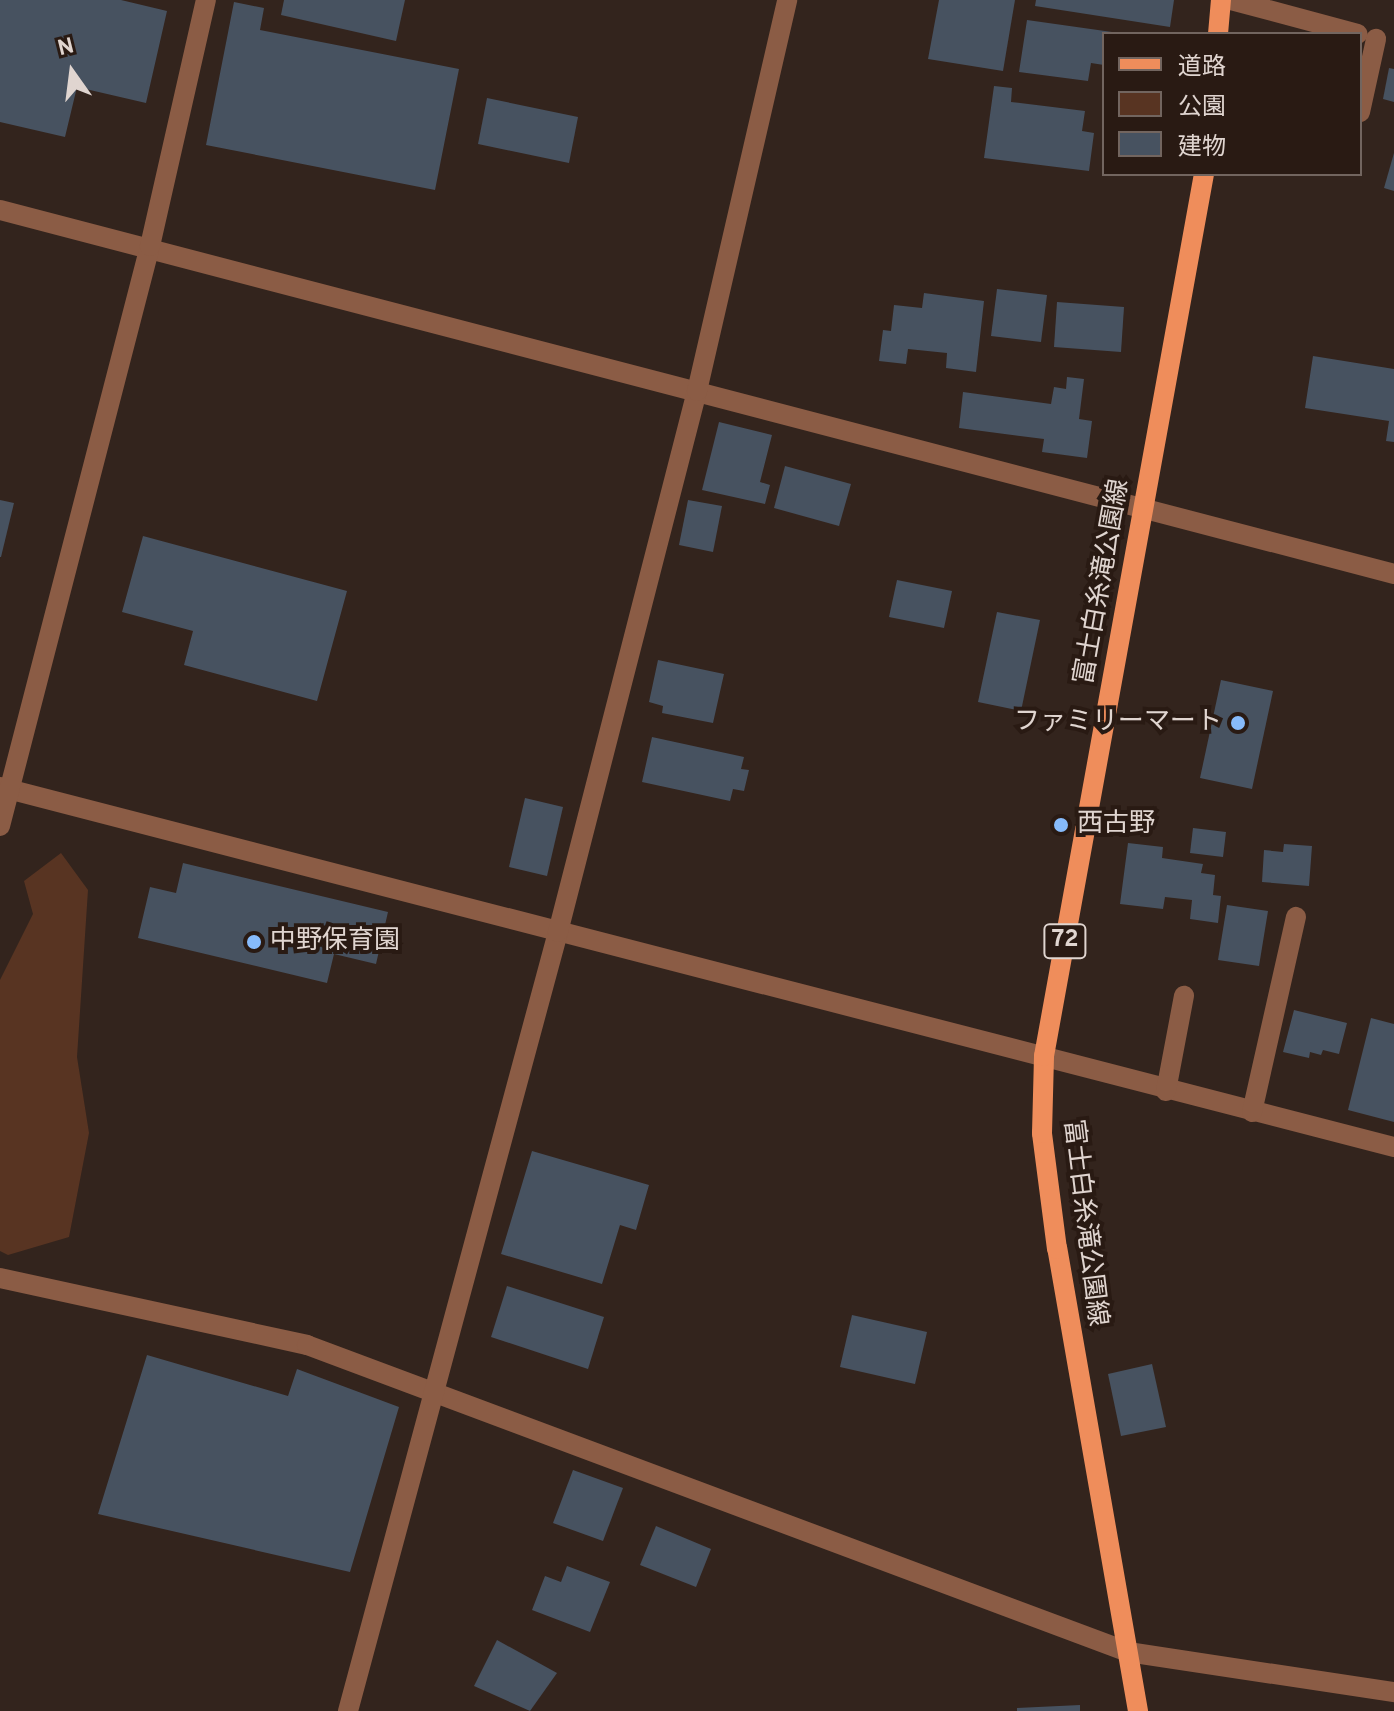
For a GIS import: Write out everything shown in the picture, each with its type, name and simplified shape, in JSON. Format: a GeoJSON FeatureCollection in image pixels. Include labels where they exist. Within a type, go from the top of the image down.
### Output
{"type":"FeatureCollection","features":[{"type":"Feature","properties":{"kind":"main road"},"geometry":{"type":"LineString","coordinates":[[1218,32],[1221,0]]}},
{"type":"Feature","properties":{"kind":"main road","name":"富士白糸滝公園線"},"geometry":{"type":"LineString","coordinates":[[1138,1711],[1057,1249],[1042,1133],[1044,1056],[1204,176]]}},
{"type":"Feature","properties":{"kind":"street"},"geometry":{"type":"LineString","coordinates":[[0,826],[5,788],[150,246],[206,0]]}},
{"type":"Feature","properties":{"kind":"street"},"geometry":{"type":"LineString","coordinates":[[348,1711],[558,932],[697,391],[787,0]]}},
{"type":"Feature","properties":{"kind":"street"},"geometry":{"type":"LineString","coordinates":[[1231,0],[1350,32]]}},
{"type":"Feature","properties":{"kind":"street"},"geometry":{"type":"LineString","coordinates":[[1362,100],[1372,38]]}},
{"type":"Feature","properties":{"kind":"street"},"geometry":{"type":"LineString","coordinates":[[0,210],[150,246],[1394,574]]}},
{"type":"Feature","properties":{"kind":"street"},"geometry":{"type":"LineString","coordinates":[[5,788],[1044,1056],[1166,1091],[1394,1147]]}},
{"type":"Feature","properties":{"kind":"street"},"geometry":{"type":"LineString","coordinates":[[1252,1112],[1296,917]]}},
{"type":"Feature","properties":{"kind":"street"},"geometry":{"type":"LineString","coordinates":[[1166,1091],[1184,996]]}},
{"type":"Feature","properties":{"kind":"street"},"geometry":{"type":"LineString","coordinates":[[0,1278],[307,1345],[1128,1652],[1394,1692]]}},
{"type":"Feature","properties":{"kind":"green space"},"geometry":{"type":"Polygon","coordinates":[[[61,853],[88,890],[77,1057],[89,1133],[69,1237],[8,1255],[0,1251],[0,980],[33,914],[24,881],[61,853]]]}},
{"type":"Feature","properties":{"kind":"building"},"geometry":{"type":"Polygon","coordinates":[[[0,0],[121,0],[167,11],[146,103],[77,87],[65,137],[0,122],[0,0]]]}},
{"type":"Feature","properties":{"kind":"building"},"geometry":{"type":"Polygon","coordinates":[[[284,0],[405,0],[396,41],[281,15],[284,0]]]}},
{"type":"Feature","properties":{"kind":"building"},"geometry":{"type":"Polygon","coordinates":[[[939,0],[1015,0],[1003,71],[928,59],[939,0]]]}},
{"type":"Feature","properties":{"kind":"building"},"geometry":{"type":"Polygon","coordinates":[[[1036,0],[1174,0],[1170,27],[1035,6],[1036,0]]]}},
{"type":"Feature","properties":{"kind":"building"},"geometry":{"type":"Polygon","coordinates":[[[234,2],[264,8],[260,30],[459,69],[435,190],[206,145],[234,2]]]}},
{"type":"Feature","properties":{"kind":"building"},"geometry":{"type":"Polygon","coordinates":[[[1027,20],[1112,32],[1102,32],[1102,65],[1091,63],[1088,81],[1019,72],[1027,20]]]}},
{"type":"Feature","properties":{"kind":"building"},"geometry":{"type":"Polygon","coordinates":[[[1389,68],[1394,69],[1394,102],[1383,99],[1389,68]]]}},
{"type":"Feature","properties":{"kind":"building"},"geometry":{"type":"Polygon","coordinates":[[[994,86],[1012,88],[1011,102],[1085,111],[1082,131],[1094,133],[1089,171],[984,158],[994,86]]]}},
{"type":"Feature","properties":{"kind":"building"},"geometry":{"type":"Polygon","coordinates":[[[487,98],[578,117],[569,163],[478,144],[487,98]]]}},
{"type":"Feature","properties":{"kind":"building"},"geometry":{"type":"Polygon","coordinates":[[[1394,153],[1394,191],[1384,188],[1394,153]]]}},
{"type":"Feature","properties":{"kind":"building"},"geometry":{"type":"Polygon","coordinates":[[[997,289],[1047,295],[1041,342],[991,336],[997,289]]]}},
{"type":"Feature","properties":{"kind":"building"},"geometry":{"type":"Polygon","coordinates":[[[924,293],[984,301],[976,372],[946,368],[947,353],[908,349],[906,364],[879,361],[883,330],[891,331],[894,305],[922,308],[924,293]]]}},
{"type":"Feature","properties":{"kind":"building"},"geometry":{"type":"Polygon","coordinates":[[[1057,302],[1124,307],[1121,352],[1054,347],[1057,302]]]}},
{"type":"Feature","properties":{"kind":"building"},"geometry":{"type":"Polygon","coordinates":[[[1313,356],[1394,369],[1394,442],[1386,441],[1389,421],[1305,408],[1313,356]]]}},
{"type":"Feature","properties":{"kind":"building"},"geometry":{"type":"Polygon","coordinates":[[[1067,377],[1084,379],[1079,419],[1092,421],[1087,458],[1042,452],[1044,439],[959,428],[963,392],[1051,404],[1054,387],[1066,389],[1067,377]]]}},
{"type":"Feature","properties":{"kind":"building"},"geometry":{"type":"Polygon","coordinates":[[[719,422],[772,435],[760,482],[770,485],[765,504],[702,490],[719,422]]]}},
{"type":"Feature","properties":{"kind":"building"},"geometry":{"type":"Polygon","coordinates":[[[785,466],[851,484],[839,526],[774,508],[785,466]]]}},
{"type":"Feature","properties":{"kind":"building"},"geometry":{"type":"Polygon","coordinates":[[[0,500],[14,503],[1,557],[0,557],[0,500]]]}},
{"type":"Feature","properties":{"kind":"building"},"geometry":{"type":"Polygon","coordinates":[[[688,500],[722,506],[713,552],[679,545],[688,500]]]}},
{"type":"Feature","properties":{"kind":"building"},"geometry":{"type":"Polygon","coordinates":[[[143,536],[347,591],[317,701],[184,665],[193,631],[122,612],[143,536]]]}},
{"type":"Feature","properties":{"kind":"building"},"geometry":{"type":"Polygon","coordinates":[[[897,580],[952,591],[944,628],[889,617],[897,580]]]}},
{"type":"Feature","properties":{"kind":"building"},"geometry":{"type":"Polygon","coordinates":[[[997,612],[1040,620],[1021,711],[978,702],[997,612]]]}},
{"type":"Feature","properties":{"kind":"building"},"geometry":{"type":"Polygon","coordinates":[[[658,660],[724,674],[713,723],[662,713],[663,706],[649,702],[658,660]]]}},
{"type":"Feature","properties":{"kind":"building"},"geometry":{"type":"Polygon","coordinates":[[[1221,680],[1273,691],[1252,789],[1200,778],[1221,680]]]}},
{"type":"Feature","properties":{"kind":"building"},"geometry":{"type":"Polygon","coordinates":[[[652,737],[744,757],[741,769],[749,770],[744,791],[733,789],[730,801],[642,782],[652,737]]]}},
{"type":"Feature","properties":{"kind":"building"},"geometry":{"type":"Polygon","coordinates":[[[525,798],[563,807],[547,876],[509,867],[525,798]]]}},
{"type":"Feature","properties":{"kind":"building"},"geometry":{"type":"Polygon","coordinates":[[[1193,828],[1226,832],[1223,857],[1190,853],[1193,828]]]}},
{"type":"Feature","properties":{"kind":"building"},"geometry":{"type":"Polygon","coordinates":[[[1128,843],[1163,847],[1162,858],[1203,864],[1201,873],[1215,875],[1213,895],[1221,896],[1218,923],[1190,919],[1192,900],[1165,897],[1163,909],[1120,904],[1128,843]]]}},
{"type":"Feature","properties":{"kind":"building"},"geometry":{"type":"Polygon","coordinates":[[[1284,844],[1312,846],[1309,886],[1262,882],[1264,850],[1283,852],[1284,844]]]}},
{"type":"Feature","properties":{"kind":"building"},"geometry":{"type":"Polygon","coordinates":[[[183,863],[388,912],[376,964],[334,954],[327,983],[138,938],[150,887],[176,893],[183,863]]]}},
{"type":"Feature","properties":{"kind":"building"},"geometry":{"type":"Polygon","coordinates":[[[1227,905],[1268,911],[1259,966],[1218,960],[1227,905]]]}},
{"type":"Feature","properties":{"kind":"building"},"geometry":{"type":"Polygon","coordinates":[[[1294,1010],[1347,1023],[1339,1054],[1323,1050],[1321,1055],[1310,1052],[1309,1058],[1283,1052],[1294,1010]]]}},
{"type":"Feature","properties":{"kind":"building"},"geometry":{"type":"Polygon","coordinates":[[[1371,1018],[1394,1024],[1394,1122],[1348,1110],[1371,1018]]]}},
{"type":"Feature","properties":{"kind":"building"},"geometry":{"type":"Polygon","coordinates":[[[532,1151],[649,1185],[636,1230],[620,1225],[602,1284],[501,1254],[532,1151]]]}},
{"type":"Feature","properties":{"kind":"building"},"geometry":{"type":"Polygon","coordinates":[[[507,1286],[604,1317],[588,1369],[491,1337],[507,1286]]]}},
{"type":"Feature","properties":{"kind":"building"},"geometry":{"type":"Polygon","coordinates":[[[852,1315],[927,1332],[915,1384],[840,1367],[852,1315]]]}},
{"type":"Feature","properties":{"kind":"building"},"geometry":{"type":"Polygon","coordinates":[[[147,1355],[288,1396],[297,1369],[399,1407],[350,1572],[98,1514],[147,1355]]]}},
{"type":"Feature","properties":{"kind":"building"},"geometry":{"type":"Polygon","coordinates":[[[1152,1364],[1166,1427],[1121,1436],[1108,1374],[1152,1364]]]}},
{"type":"Feature","properties":{"kind":"building"},"geometry":{"type":"Polygon","coordinates":[[[573,1470],[623,1488],[603,1541],[553,1523],[573,1470]]]}},
{"type":"Feature","properties":{"kind":"building"},"geometry":{"type":"Polygon","coordinates":[[[656,1526],[711,1549],[696,1587],[640,1565],[656,1526]]]}},
{"type":"Feature","properties":{"kind":"building"},"geometry":{"type":"Polygon","coordinates":[[[567,1566],[610,1582],[590,1632],[532,1610],[545,1576],[561,1582],[567,1566]]]}},
{"type":"Feature","properties":{"kind":"building"},"geometry":{"type":"Polygon","coordinates":[[[497,1640],[557,1673],[530,1711],[474,1686],[497,1640]]]}},
{"type":"Feature","properties":{"kind":"building"},"geometry":{"type":"Polygon","coordinates":[[[1080,1705],[1080,1711],[1017,1711],[1017,1708],[1080,1705]]]}},
{"type":"Feature","properties":{"kind":"place","name":"ファミリーマート"},"geometry":{"type":"Point","coordinates":[1238,723]}},
{"type":"Feature","properties":{"kind":"place","name":"西古野"},"geometry":{"type":"Point","coordinates":[1061,825]}},
{"type":"Feature","properties":{"kind":"place","name":"中野保育園"},"geometry":{"type":"Point","coordinates":[254,942]}}]}
